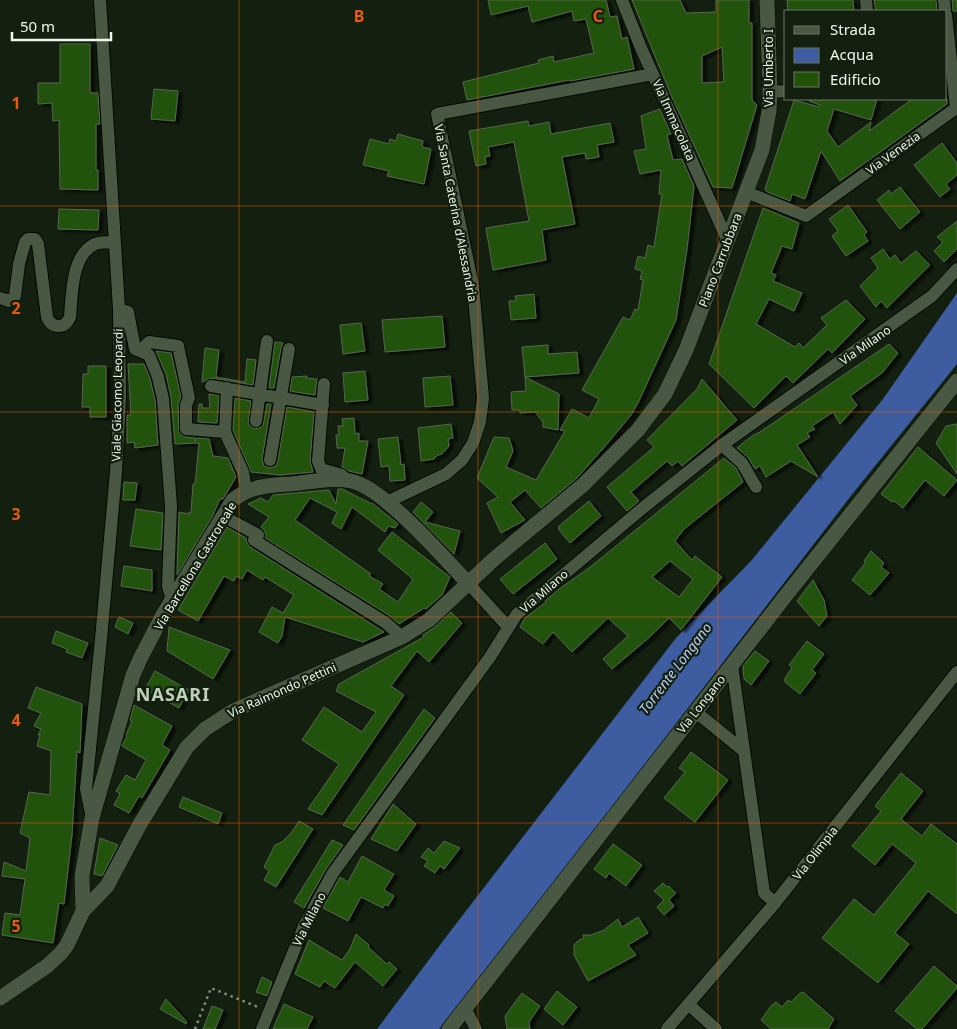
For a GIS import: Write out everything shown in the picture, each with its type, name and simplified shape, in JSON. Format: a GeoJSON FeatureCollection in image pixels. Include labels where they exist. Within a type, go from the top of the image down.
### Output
{"type":"FeatureCollection","features":[{"type":"Feature","properties":{"kind":"street","name":"Viale Giacomo Leopardi"},"geometry":{"type":"LineString","coordinates":[[92,818],[86,789],[116,472],[120,398],[119,309],[100,0]]}},
{"type":"Feature","properties":{"kind":"street","name":"Via Immacolata"},"geometry":{"type":"LineString","coordinates":[[622,0],[727,239]]}},
{"type":"Feature","properties":{"kind":"street","name":"Via Umberto I"},"geometry":{"type":"LineString","coordinates":[[746,192],[762,150],[769,111],[778,92],[767,0]]}},
{"type":"Feature","properties":{"kind":"street","name":"Via Venezia"},"geometry":{"type":"LineString","coordinates":[[746,192],[806,216],[956,108],[947,25]]}},
{"type":"Feature","properties":{"kind":"street","name":"Via Santa Caterina d'Alessandria"},"geometry":{"type":"LineString","coordinates":[[387,502],[446,474],[462,460],[473,443],[480,422],[483,398],[473,286],[437,114],[653,74]]}},
{"type":"Feature","properties":{"kind":"street","name":"Piano Carrubbara"},"geometry":{"type":"LineString","coordinates":[[468,583],[583,485],[638,430],[665,394],[675,375],[694,328],[746,192]]}},
{"type":"Feature","properties":{"kind":"street"},"geometry":{"type":"LineString","coordinates":[[0,298],[10,301],[15,296],[19,264],[25,242],[28,239],[34,239],[38,244],[47,317],[54,326],[62,326],[69,321],[75,272],[84,252],[95,244],[115,242]]}},
{"type":"Feature","properties":{"kind":"street","name":"Via Milano"},"geometry":{"type":"LineString","coordinates":[[262,1029],[304,926],[334,874],[490,658],[517,614],[570,568],[722,445],[919,307],[942,287],[957,269]]}},
{"type":"Feature","properties":{"kind":"street"},"geometry":{"type":"LineString","coordinates":[[119,309],[128,312],[134,349],[149,354],[158,377],[163,399],[171,506],[168,586],[172,601]]}},
{"type":"Feature","properties":{"kind":"street"},"geometry":{"type":"LineString","coordinates":[[256,421],[268,341]]}},
{"type":"Feature","properties":{"kind":"street"},"geometry":{"type":"LineString","coordinates":[[140,351],[149,342],[178,346],[189,398],[186,405],[186,428],[225,432]]}},
{"type":"Feature","properties":{"kind":"street"},"geometry":{"type":"LineString","coordinates":[[270,460],[290,349]]}},
{"type":"Feature","properties":{"kind":"street","name":"Via Longano"},"geometry":{"type":"LineString","coordinates":[[449,1029],[732,665],[957,381]]}},
{"type":"Feature","properties":{"kind":"street"},"geometry":{"type":"LineString","coordinates":[[324,384],[318,461],[321,469],[342,475],[345,480]]}},
{"type":"Feature","properties":{"kind":"street"},"geometry":{"type":"LineString","coordinates":[[211,386],[323,405]]}},
{"type":"Feature","properties":{"kind":"street"},"geometry":{"type":"LineString","coordinates":[[227,388],[225,432],[243,472],[246,491]]}},
{"type":"Feature","properties":{"kind":"street"},"geometry":{"type":"LineString","coordinates":[[722,445],[742,463],[756,487]]}},
{"type":"Feature","properties":{"kind":"street","name":"Via Barcellona Castroreale"},"geometry":{"type":"LineString","coordinates":[[0,998],[47,966],[61,953],[67,945],[83,911],[82,876],[92,818],[133,675],[172,601],[234,500],[246,491],[265,486],[331,480],[354,481],[368,487],[408,520],[468,583]]}},
{"type":"Feature","properties":{"kind":"street"},"geometry":{"type":"LineString","coordinates":[[232,521],[258,535],[254,540],[386,623],[402,637]]}},
{"type":"Feature","properties":{"kind":"street"},"geometry":{"type":"LineString","coordinates":[[468,583],[508,627]]}},
{"type":"Feature","properties":{"kind":"street","name":"Via Raimondo Pettini"},"geometry":{"type":"LineString","coordinates":[[83,911],[106,886],[140,824],[187,748],[205,729],[233,711],[258,699],[402,637],[429,620],[468,583]]}},
{"type":"Feature","properties":{"kind":"street"},"geometry":{"type":"LineString","coordinates":[[732,665],[764,893],[775,903]]}},
{"type":"Feature","properties":{"kind":"street","name":"Via Olimpia"},"geometry":{"type":"LineString","coordinates":[[667,1029],[775,903],[957,672]]}},
{"type":"Feature","properties":{"kind":"street"},"geometry":{"type":"LineString","coordinates":[[696,712],[744,751]]}},
{"type":"Feature","properties":{"kind":"street"},"geometry":{"type":"LineString","coordinates":[[688,1004],[716,1029]]}},
{"type":"Feature","properties":{"kind":"street"},"geometry":{"type":"LineString","coordinates":[[465,1008],[476,1029]]}},
{"type":"Feature","properties":{"kind":"path"},"geometry":{"type":"LineString","coordinates":[[195,1029],[211,988],[268,1011]]}},
{"type":"Feature","properties":{"kind":"water","name":"Torrente Longano"},"geometry":{"type":"Polygon","coordinates":[[[957,293],[957,364],[850,497],[439,1029],[377,1029],[676,638],[751,561],[883,399],[957,293]]]}},
{"type":"Feature","properties":{"kind":"building"},"geometry":{"type":"Polygon","coordinates":[[[488,0],[606,0],[610,17],[617,16],[622,39],[627,37],[634,69],[467,100],[463,82],[539,63],[538,60],[553,56],[554,62],[594,53],[586,19],[574,21],[572,11],[532,22],[528,6],[491,15],[488,0]]]}},
{"type":"Feature","properties":{"kind":"building"},"geometry":{"type":"Polygon","coordinates":[[[632,0],[680,0],[686,13],[716,12],[716,0],[749,0],[749,23],[752,23],[752,100],[757,105],[732,188],[713,187],[671,95],[632,0]],[[722,47],[702,56],[702,83],[724,82],[722,47]]]}},
{"type":"Feature","properties":{"kind":"building"},"geometry":{"type":"Polygon","coordinates":[[[787,0],[853,0],[854,10],[788,10],[787,0]]]}},
{"type":"Feature","properties":{"kind":"building"},"geometry":{"type":"Polygon","coordinates":[[[874,0],[936,0],[937,10],[876,10],[874,0]]]}},
{"type":"Feature","properties":{"kind":"building"},"geometry":{"type":"Polygon","coordinates":[[[952,0],[957,0],[957,11],[953,11],[952,0]]]}},
{"type":"Feature","properties":{"kind":"building"},"geometry":{"type":"Polygon","coordinates":[[[60,44],[90,44],[90,93],[98,93],[100,124],[96,124],[98,190],[60,189],[59,120],[53,121],[52,103],[38,104],[38,83],[60,83],[60,44]]]}},
{"type":"Feature","properties":{"kind":"building"},"geometry":{"type":"Polygon","coordinates":[[[154,89],[178,91],[175,121],[151,119],[154,89]]]}},
{"type":"Feature","properties":{"kind":"building"},"geometry":{"type":"Polygon","coordinates":[[[794,100],[819,107],[820,105],[809,101],[877,100],[871,120],[834,109],[827,131],[838,147],[871,122],[869,131],[911,100],[947,100],[947,104],[840,181],[821,151],[805,199],[792,194],[790,201],[767,192],[765,189],[794,100]]]}},
{"type":"Feature","properties":{"kind":"building"},"geometry":{"type":"Polygon","coordinates":[[[660,109],[671,134],[667,135],[673,160],[682,159],[694,186],[676,320],[631,415],[577,478],[541,508],[525,490],[510,502],[525,520],[501,533],[487,503],[498,497],[477,478],[494,437],[509,438],[513,451],[506,467],[536,480],[565,431],[560,430],[572,409],[589,418],[599,399],[582,390],[623,317],[630,320],[635,309],[638,310],[643,280],[640,279],[642,271],[635,269],[638,256],[645,258],[648,245],[654,247],[662,194],[659,194],[661,170],[640,174],[634,151],[646,149],[641,116],[660,109]]]}},
{"type":"Feature","properties":{"kind":"building"},"geometry":{"type":"Polygon","coordinates":[[[528,121],[529,126],[549,122],[551,134],[610,123],[614,142],[597,145],[599,157],[586,159],[585,153],[562,157],[575,224],[542,230],[546,260],[493,270],[486,228],[529,221],[514,142],[488,147],[490,156],[485,157],[486,164],[476,166],[469,131],[528,121]]]}},
{"type":"Feature","properties":{"kind":"building"},"geometry":{"type":"Polygon","coordinates":[[[398,134],[423,141],[422,147],[431,149],[424,184],[387,176],[389,171],[363,165],[370,139],[389,144],[390,139],[396,141],[398,134]]]}},
{"type":"Feature","properties":{"kind":"building"},"geometry":{"type":"Polygon","coordinates":[[[942,143],[957,163],[957,175],[946,184],[950,189],[940,197],[914,165],[942,143]]]}},
{"type":"Feature","properties":{"kind":"building"},"geometry":{"type":"Polygon","coordinates":[[[900,187],[920,212],[900,229],[877,200],[889,190],[891,194],[900,187]]]}},
{"type":"Feature","properties":{"kind":"building"},"geometry":{"type":"Polygon","coordinates":[[[848,205],[867,232],[864,235],[868,241],[846,256],[832,236],[838,231],[829,219],[848,205]]]}},
{"type":"Feature","properties":{"kind":"building"},"geometry":{"type":"Polygon","coordinates":[[[763,208],[799,223],[792,249],[782,246],[771,273],[776,275],[773,281],[802,293],[794,311],[769,299],[756,324],[795,347],[799,343],[803,348],[827,325],[821,318],[846,300],[865,319],[832,353],[828,349],[793,383],[786,376],[754,408],[709,364],[763,208]]]}},
{"type":"Feature","properties":{"kind":"building"},"geometry":{"type":"Polygon","coordinates":[[[59,209],[99,210],[98,230],[58,229],[59,209]]]}},
{"type":"Feature","properties":{"kind":"building"},"geometry":{"type":"Polygon","coordinates":[[[957,221],[957,249],[944,262],[934,251],[943,242],[937,237],[957,221]]]}},
{"type":"Feature","properties":{"kind":"building"},"geometry":{"type":"Polygon","coordinates":[[[883,249],[890,259],[895,255],[901,263],[916,251],[930,265],[887,308],[881,301],[876,307],[860,286],[878,268],[871,258],[883,249]]]}},
{"type":"Feature","properties":{"kind":"building"},"geometry":{"type":"Polygon","coordinates":[[[534,294],[536,318],[511,320],[509,301],[516,301],[515,296],[534,294]]]}},
{"type":"Feature","properties":{"kind":"building"},"geometry":{"type":"Polygon","coordinates":[[[442,316],[445,347],[385,352],[382,320],[442,316]]]}},
{"type":"Feature","properties":{"kind":"building"},"geometry":{"type":"Polygon","coordinates":[[[361,323],[365,351],[343,354],[340,325],[361,323]]]}},
{"type":"Feature","properties":{"kind":"building"},"geometry":{"type":"Polygon","coordinates":[[[275,342],[283,343],[274,388],[269,388],[275,342]]]}},
{"type":"Feature","properties":{"kind":"building"},"geometry":{"type":"Polygon","coordinates":[[[889,344],[898,353],[882,373],[850,396],[857,405],[840,424],[833,412],[812,426],[815,429],[807,433],[810,437],[797,445],[818,477],[791,461],[766,477],[760,466],[755,469],[748,457],[737,448],[752,436],[889,344]]]}},
{"type":"Feature","properties":{"kind":"building"},"geometry":{"type":"Polygon","coordinates":[[[548,345],[548,354],[577,352],[579,373],[525,377],[522,347],[548,345]]]}},
{"type":"Feature","properties":{"kind":"building"},"geometry":{"type":"Polygon","coordinates":[[[205,348],[219,350],[216,377],[245,382],[247,359],[256,360],[253,385],[212,378],[202,382],[205,348]]]}},
{"type":"Feature","properties":{"kind":"building"},"geometry":{"type":"Polygon","coordinates":[[[156,351],[171,353],[181,397],[178,405],[179,433],[185,437],[195,438],[195,441],[196,438],[209,439],[213,456],[228,458],[236,477],[223,499],[220,499],[212,517],[177,575],[179,512],[191,513],[199,443],[175,444],[171,397],[166,374],[156,351]]]}},
{"type":"Feature","properties":{"kind":"building"},"geometry":{"type":"Polygon","coordinates":[[[128,364],[144,364],[150,379],[155,400],[158,445],[135,448],[134,442],[127,443],[127,415],[131,415],[128,364]]]}},
{"type":"Feature","properties":{"kind":"building"},"geometry":{"type":"Polygon","coordinates":[[[88,366],[106,366],[106,417],[90,417],[90,407],[82,407],[83,374],[88,374],[88,366]]]}},
{"type":"Feature","properties":{"kind":"building"},"geometry":{"type":"Polygon","coordinates":[[[365,371],[368,400],[345,402],[343,373],[365,371]]]}},
{"type":"Feature","properties":{"kind":"building"},"geometry":{"type":"Polygon","coordinates":[[[307,376],[306,378],[317,379],[315,395],[290,391],[292,377],[307,376]]]}},
{"type":"Feature","properties":{"kind":"building"},"geometry":{"type":"Polygon","coordinates":[[[450,376],[453,405],[425,407],[423,378],[450,376]]]}},
{"type":"Feature","properties":{"kind":"building"},"geometry":{"type":"Polygon","coordinates":[[[525,377],[559,394],[558,430],[543,427],[543,422],[535,412],[520,413],[520,410],[512,410],[511,392],[526,391],[525,377]]]}},
{"type":"Feature","properties":{"kind":"building"},"geometry":{"type":"Polygon","coordinates":[[[702,379],[737,420],[682,466],[678,461],[672,466],[667,461],[631,492],[639,501],[627,511],[607,487],[654,447],[647,440],[697,389],[702,379]]]}},
{"type":"Feature","properties":{"kind":"building"},"geometry":{"type":"Polygon","coordinates":[[[209,394],[219,396],[217,423],[198,422],[199,404],[202,404],[202,408],[210,408],[209,394]]]}},
{"type":"Feature","properties":{"kind":"building"},"geometry":{"type":"Polygon","coordinates":[[[235,398],[251,401],[248,424],[254,429],[263,426],[267,404],[271,404],[262,459],[264,466],[269,468],[276,466],[278,461],[287,407],[314,412],[310,460],[313,472],[280,475],[251,472],[233,430],[235,398]]]}},
{"type":"Feature","properties":{"kind":"building"},"geometry":{"type":"Polygon","coordinates":[[[354,418],[355,434],[359,433],[359,441],[368,441],[362,474],[342,467],[345,448],[337,448],[336,435],[339,435],[338,426],[343,426],[342,419],[354,418]]]}},
{"type":"Feature","properties":{"kind":"building"},"geometry":{"type":"Polygon","coordinates":[[[451,424],[453,438],[448,439],[449,446],[434,459],[421,461],[418,428],[451,424]]]}},
{"type":"Feature","properties":{"kind":"building"},"geometry":{"type":"Polygon","coordinates":[[[957,424],[957,474],[936,443],[946,426],[957,424]]]}},
{"type":"Feature","properties":{"kind":"building"},"geometry":{"type":"Polygon","coordinates":[[[398,437],[401,465],[404,464],[405,480],[390,481],[389,466],[381,467],[378,439],[398,437]]]}},
{"type":"Feature","properties":{"kind":"building"},"geometry":{"type":"Polygon","coordinates":[[[918,447],[957,480],[944,496],[925,480],[903,508],[881,494],[918,447]]]}},
{"type":"Feature","properties":{"kind":"building"},"geometry":{"type":"Polygon","coordinates":[[[724,458],[736,468],[743,482],[684,529],[675,541],[692,560],[695,556],[722,577],[681,630],[669,618],[612,669],[603,659],[628,636],[608,618],[572,652],[553,632],[543,644],[520,627],[525,618],[559,589],[589,568],[724,458]],[[670,561],[652,577],[679,597],[693,579],[670,561]]]}},
{"type":"Feature","properties":{"kind":"building"},"geometry":{"type":"Polygon","coordinates":[[[124,482],[137,483],[135,500],[123,500],[124,482]]]}},
{"type":"Feature","properties":{"kind":"building"},"geometry":{"type":"Polygon","coordinates":[[[338,489],[342,489],[372,503],[398,524],[395,528],[388,526],[385,532],[352,507],[341,529],[332,523],[337,512],[310,498],[295,520],[371,574],[369,576],[383,584],[379,589],[398,602],[413,579],[378,550],[392,532],[450,577],[442,595],[426,609],[424,608],[399,624],[390,616],[265,538],[265,532],[261,527],[269,517],[248,504],[261,498],[268,502],[273,495],[329,490],[336,504],[338,489]]]}},
{"type":"Feature","properties":{"kind":"building"},"geometry":{"type":"Polygon","coordinates":[[[589,501],[601,516],[570,543],[559,530],[559,526],[589,501]]]}},
{"type":"Feature","properties":{"kind":"building"},"geometry":{"type":"Polygon","coordinates":[[[421,502],[433,512],[425,522],[460,531],[454,554],[413,512],[421,502]]]}},
{"type":"Feature","properties":{"kind":"building"},"geometry":{"type":"Polygon","coordinates":[[[136,509],[163,513],[161,550],[130,546],[136,509]]]}},
{"type":"Feature","properties":{"kind":"building"},"geometry":{"type":"Polygon","coordinates":[[[227,527],[246,538],[250,547],[384,632],[363,642],[285,617],[282,636],[278,643],[259,632],[272,607],[283,613],[294,595],[265,577],[263,580],[247,570],[242,579],[236,576],[234,581],[224,576],[198,621],[178,610],[227,527]]]}},
{"type":"Feature","properties":{"kind":"building"},"geometry":{"type":"Polygon","coordinates":[[[545,543],[557,559],[513,594],[500,579],[545,543]]]}},
{"type":"Feature","properties":{"kind":"building"},"geometry":{"type":"Polygon","coordinates":[[[871,551],[884,563],[881,567],[889,573],[870,595],[852,580],[866,562],[864,561],[871,551]]]}},
{"type":"Feature","properties":{"kind":"building"},"geometry":{"type":"Polygon","coordinates":[[[124,566],[152,570],[152,591],[121,586],[124,566]]]}},
{"type":"Feature","properties":{"kind":"building"},"geometry":{"type":"Polygon","coordinates":[[[813,580],[824,600],[827,616],[819,626],[797,601],[813,580]]]}},
{"type":"Feature","properties":{"kind":"building"},"geometry":{"type":"Polygon","coordinates":[[[451,612],[462,623],[429,662],[417,651],[391,686],[404,695],[322,815],[308,809],[339,764],[302,740],[324,707],[362,732],[376,712],[336,691],[339,684],[424,637],[423,635],[451,612]]]}},
{"type":"Feature","properties":{"kind":"building"},"geometry":{"type":"Polygon","coordinates":[[[119,617],[133,623],[128,634],[115,627],[119,617]]]}},
{"type":"Feature","properties":{"kind":"building"},"geometry":{"type":"Polygon","coordinates":[[[169,627],[230,650],[213,679],[167,651],[169,627]]]}},
{"type":"Feature","properties":{"kind":"building"},"geometry":{"type":"Polygon","coordinates":[[[56,631],[88,643],[82,658],[66,652],[67,649],[52,643],[56,631]]]}},
{"type":"Feature","properties":{"kind":"building"},"geometry":{"type":"Polygon","coordinates":[[[807,641],[824,654],[812,670],[816,673],[800,694],[785,682],[785,678],[792,668],[789,665],[807,641]]]}},
{"type":"Feature","properties":{"kind":"building"},"geometry":{"type":"Polygon","coordinates":[[[755,651],[769,661],[751,685],[744,679],[743,666],[755,651]]]}},
{"type":"Feature","properties":{"kind":"building"},"geometry":{"type":"Polygon","coordinates":[[[155,671],[189,690],[179,708],[145,689],[155,671]]]}},
{"type":"Feature","properties":{"kind":"building"},"geometry":{"type":"Polygon","coordinates":[[[36,687],[82,704],[80,753],[77,751],[72,835],[64,904],[59,903],[53,943],[2,935],[5,913],[20,915],[25,879],[2,876],[4,862],[26,871],[30,838],[20,833],[29,792],[50,795],[51,751],[37,746],[40,735],[38,735],[41,729],[34,726],[41,713],[28,708],[36,687]]]}},
{"type":"Feature","properties":{"kind":"building"},"geometry":{"type":"Polygon","coordinates":[[[134,705],[172,726],[162,745],[170,750],[142,798],[139,796],[129,813],[114,805],[120,794],[116,791],[126,775],[135,780],[146,760],[122,746],[132,721],[130,720],[134,705]]]}},
{"type":"Feature","properties":{"kind":"building"},"geometry":{"type":"Polygon","coordinates":[[[424,709],[435,718],[354,830],[343,825],[424,709]]]}},
{"type":"Feature","properties":{"kind":"building"},"geometry":{"type":"Polygon","coordinates":[[[691,752],[728,780],[695,822],[664,798],[685,772],[679,768],[691,752]]]}},
{"type":"Feature","properties":{"kind":"building"},"geometry":{"type":"Polygon","coordinates":[[[901,773],[923,791],[901,819],[922,836],[931,824],[957,844],[957,914],[928,891],[895,933],[909,944],[878,983],[822,938],[854,899],[874,915],[916,863],[892,844],[875,865],[852,846],[881,811],[875,806],[901,773]]]}},
{"type":"Feature","properties":{"kind":"building"},"geometry":{"type":"Polygon","coordinates":[[[183,797],[222,813],[218,824],[179,807],[183,797]]]}},
{"type":"Feature","properties":{"kind":"building"},"geometry":{"type":"Polygon","coordinates":[[[393,804],[416,824],[397,851],[371,839],[393,804]]]}},
{"type":"Feature","properties":{"kind":"building"},"geometry":{"type":"Polygon","coordinates":[[[299,821],[313,829],[276,887],[264,880],[269,871],[264,867],[275,845],[282,842],[291,833],[299,821]]]}},
{"type":"Feature","properties":{"kind":"building"},"geometry":{"type":"Polygon","coordinates":[[[100,838],[118,845],[102,876],[94,874],[100,838]]]}},
{"type":"Feature","properties":{"kind":"building"},"geometry":{"type":"Polygon","coordinates":[[[332,840],[343,845],[326,869],[304,908],[294,902],[332,840]]]}},
{"type":"Feature","properties":{"kind":"building"},"geometry":{"type":"Polygon","coordinates":[[[444,841],[460,848],[444,869],[440,866],[435,873],[424,866],[428,861],[421,857],[428,848],[434,853],[444,841]]]}},
{"type":"Feature","properties":{"kind":"building"},"geometry":{"type":"Polygon","coordinates":[[[613,844],[642,865],[626,886],[609,873],[606,878],[594,869],[613,844]]]}},
{"type":"Feature","properties":{"kind":"building"},"geometry":{"type":"Polygon","coordinates":[[[362,856],[394,874],[384,890],[394,896],[388,906],[385,904],[383,908],[361,897],[348,921],[323,908],[340,877],[348,882],[362,856]]]}},
{"type":"Feature","properties":{"kind":"building"},"geometry":{"type":"Polygon","coordinates":[[[663,883],[676,893],[669,900],[674,906],[664,915],[657,907],[664,900],[654,891],[663,883]]]}},
{"type":"Feature","properties":{"kind":"building"},"geometry":{"type":"Polygon","coordinates":[[[638,917],[648,933],[628,945],[636,955],[588,981],[574,955],[574,945],[584,938],[583,935],[591,935],[604,930],[618,919],[622,927],[638,917]]]}},
{"type":"Feature","properties":{"kind":"building"},"geometry":{"type":"Polygon","coordinates":[[[356,934],[387,964],[389,962],[397,969],[383,986],[355,962],[335,988],[324,981],[320,987],[295,974],[309,940],[342,960],[350,949],[356,934]]]}},
{"type":"Feature","properties":{"kind":"building"},"geometry":{"type":"Polygon","coordinates":[[[934,966],[957,988],[922,1029],[917,1029],[895,1011],[934,966]]]}},
{"type":"Feature","properties":{"kind":"building"},"geometry":{"type":"Polygon","coordinates":[[[262,977],[272,982],[267,996],[256,992],[262,977]]]}},
{"type":"Feature","properties":{"kind":"building"},"geometry":{"type":"Polygon","coordinates":[[[557,991],[577,1007],[563,1025],[544,1009],[557,991]]]}},
{"type":"Feature","properties":{"kind":"building"},"geometry":{"type":"Polygon","coordinates":[[[803,992],[834,1019],[828,1029],[771,1029],[761,1020],[776,1002],[782,1007],[788,1000],[791,1002],[803,992]]]}},
{"type":"Feature","properties":{"kind":"building"},"geometry":{"type":"Polygon","coordinates":[[[522,993],[540,1006],[529,1022],[530,1029],[507,1029],[505,1016],[522,993]]]}},
{"type":"Feature","properties":{"kind":"building"},"geometry":{"type":"Polygon","coordinates":[[[166,999],[187,1022],[186,1024],[160,1009],[166,999]]]}},
{"type":"Feature","properties":{"kind":"building"},"geometry":{"type":"Polygon","coordinates":[[[284,1004],[313,1017],[307,1029],[273,1029],[284,1004]]]}},
{"type":"Feature","properties":{"kind":"building"},"geometry":{"type":"Polygon","coordinates":[[[212,1006],[223,1010],[215,1029],[203,1029],[212,1006]]]}},
{"type":"Feature","properties":{"kind":"district","name":"NASARI"},"geometry":{"type":"Point","coordinates":[173,694]}}]}
